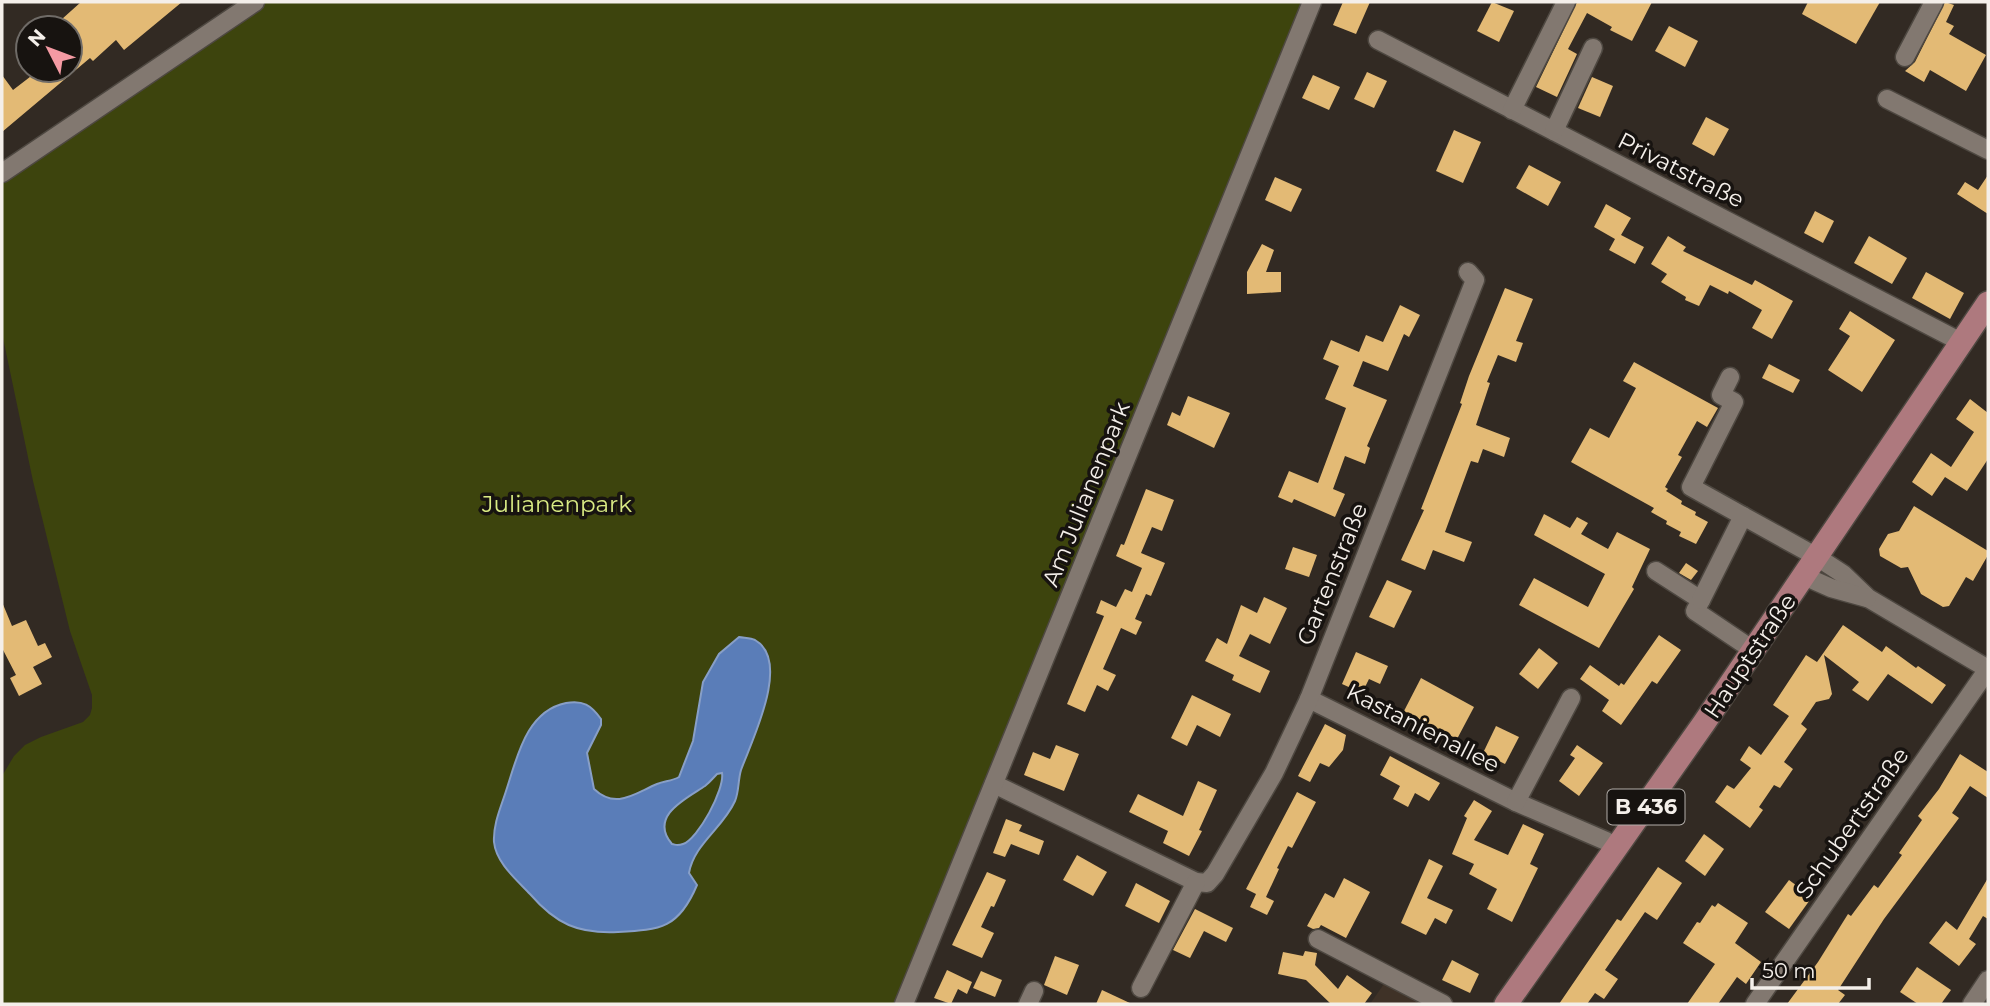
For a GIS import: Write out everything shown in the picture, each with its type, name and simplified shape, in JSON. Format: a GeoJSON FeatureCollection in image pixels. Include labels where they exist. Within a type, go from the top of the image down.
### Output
{"type":"FeatureCollection","features":[{"type":"Feature","properties":{"kind":"main road","name":"Hauptstraße"},"geometry":{"type":"LineString","coordinates":[[1506,1004],[1811,566],[1988,303]]}},
{"type":"Feature","properties":{"kind":"street"},"geometry":{"type":"LineString","coordinates":[[2,173],[235,7],[255,2]]}},
{"type":"Feature","properties":{"kind":"street","name":"Am Julianenpark"},"geometry":{"type":"LineString","coordinates":[[904,1004],[1312,2]]}},
{"type":"Feature","properties":{"kind":"street"},"geometry":{"type":"LineString","coordinates":[[1512,110],[1566,2]]}},
{"type":"Feature","properties":{"kind":"street"},"geometry":{"type":"LineString","coordinates":[[1905,57],[1934,2]]}},
{"type":"Feature","properties":{"kind":"street","name":"Privatstraße"},"geometry":{"type":"LineString","coordinates":[[1378,40],[1961,342]]}},
{"type":"Feature","properties":{"kind":"street"},"geometry":{"type":"LineString","coordinates":[[1553,131],[1593,48]]}},
{"type":"Feature","properties":{"kind":"street"},"geometry":{"type":"LineString","coordinates":[[1887,99],[1988,150]]}},
{"type":"Feature","properties":{"kind":"street","name":"Gartenstraße"},"geometry":{"type":"LineString","coordinates":[[1141,988],[1201,882],[1215,874],[1274,773],[1309,699],[1475,280],[1468,272]]}},
{"type":"Feature","properties":{"kind":"street"},"geometry":{"type":"LineString","coordinates":[[1730,377],[1721,395],[1734,402],[1691,487],[1743,516],[1811,566],[1843,574],[1868,598],[1988,669]]}},
{"type":"Feature","properties":{"kind":"street"},"geometry":{"type":"LineString","coordinates":[[1743,516],[1695,611],[1753,650]]}},
{"type":"Feature","properties":{"kind":"street"},"geometry":{"type":"LineString","coordinates":[[1656,570],[1701,600]]}},
{"type":"Feature","properties":{"kind":"street","name":"Schubertstraße"},"geometry":{"type":"LineString","coordinates":[[1755,1004],[1988,669]]}},
{"type":"Feature","properties":{"kind":"street","name":"Kastanienallee"},"geometry":{"type":"LineString","coordinates":[[1516,802],[1571,698]]}},
{"type":"Feature","properties":{"kind":"street","name":"Kastanienallee"},"geometry":{"type":"LineString","coordinates":[[1309,699],[1516,802],[1606,841],[1616,849]]}},
{"type":"Feature","properties":{"kind":"street"},"geometry":{"type":"LineString","coordinates":[[994,783],[1201,882]]}},
{"type":"Feature","properties":{"kind":"street"},"geometry":{"type":"LineString","coordinates":[[1318,939],[1443,1004]]}},
{"type":"Feature","properties":{"kind":"street"},"geometry":{"type":"LineString","coordinates":[[1972,1004],[1988,980]]}},
{"type":"Feature","properties":{"kind":"shaded area"},"geometry":{"type":"Polygon","coordinates":[[[1386,981],[1432,1004],[1370,1004],[1386,981]]]}},
{"type":"Feature","properties":{"kind":"green space","name":"Julianenpark"},"geometry":{"type":"Polygon","coordinates":[[[267,2],[1307,2],[902,1004],[2,1004],[2,776],[14,756],[25,745],[83,722],[90,715],[92,695],[70,631],[33,481],[2,333],[2,182],[267,2]]]}},
{"type":"Feature","properties":{"kind":"water"},"geometry":{"type":"Polygon","coordinates":[[[739,637],[755,640],[765,650],[770,665],[769,683],[760,722],[741,770],[735,801],[692,863],[689,873],[697,885],[690,899],[683,910],[667,924],[646,930],[591,931],[559,920],[508,871],[494,842],[496,822],[514,764],[532,726],[541,715],[566,703],[582,703],[594,710],[601,719],[601,725],[587,753],[594,789],[610,798],[626,798],[679,777],[693,741],[703,682],[719,654],[739,637]],[[722,773],[717,774],[673,809],[664,825],[672,844],[683,844],[696,833],[715,801],[722,773]]]}},
{"type":"Feature","properties":{"kind":"building"},"geometry":{"type":"Polygon","coordinates":[[[81,2],[182,2],[124,50],[116,40],[93,61],[90,58],[84,63],[84,14],[68,14],[81,2]]]}},
{"type":"Feature","properties":{"kind":"building"},"geometry":{"type":"Polygon","coordinates":[[[1343,2],[1370,2],[1356,34],[1333,25],[1343,2]]]}},
{"type":"Feature","properties":{"kind":"building"},"geometry":{"type":"Polygon","coordinates":[[[1492,2],[1514,11],[1499,42],[1477,31],[1492,2]]]}},
{"type":"Feature","properties":{"kind":"building"},"geometry":{"type":"Polygon","coordinates":[[[1577,2],[1652,2],[1632,41],[1610,30],[1612,27],[1587,13],[1568,49],[1577,54],[1557,97],[1536,87],[1577,2]]]}},
{"type":"Feature","properties":{"kind":"building"},"geometry":{"type":"Polygon","coordinates":[[[1808,2],[1880,2],[1856,44],[1802,14],[1808,2]]]}},
{"type":"Feature","properties":{"kind":"building"},"geometry":{"type":"Polygon","coordinates":[[[1945,2],[1954,5],[1946,22],[1954,26],[1949,34],[1986,55],[1966,91],[1930,70],[1924,82],[1905,71],[1915,62],[1945,2]]]}},
{"type":"Feature","properties":{"kind":"building"},"geometry":{"type":"Polygon","coordinates":[[[1669,26],[1698,41],[1685,67],[1655,51],[1669,26]]]}},
{"type":"Feature","properties":{"kind":"building"},"geometry":{"type":"Polygon","coordinates":[[[1367,72],[1387,81],[1374,108],[1354,99],[1367,72]]]}},
{"type":"Feature","properties":{"kind":"building"},"geometry":{"type":"Polygon","coordinates":[[[2,75],[13,90],[21,84],[59,84],[2,132],[2,75]]]}},
{"type":"Feature","properties":{"kind":"building"},"geometry":{"type":"Polygon","coordinates":[[[1313,75],[1340,87],[1329,110],[1302,98],[1313,75]]]}},
{"type":"Feature","properties":{"kind":"building"},"geometry":{"type":"Polygon","coordinates":[[[1592,77],[1613,86],[1600,117],[1578,108],[1592,77]]]}},
{"type":"Feature","properties":{"kind":"building"},"geometry":{"type":"Polygon","coordinates":[[[1706,117],[1729,129],[1714,156],[1692,144],[1706,117]]]}},
{"type":"Feature","properties":{"kind":"building"},"geometry":{"type":"Polygon","coordinates":[[[1454,130],[1481,142],[1463,183],[1436,171],[1454,130]]]}},
{"type":"Feature","properties":{"kind":"building"},"geometry":{"type":"Polygon","coordinates":[[[1529,165],[1561,182],[1548,206],[1516,188],[1529,165]]]}},
{"type":"Feature","properties":{"kind":"building"},"geometry":{"type":"Polygon","coordinates":[[[1988,175],[1988,214],[1957,194],[1965,182],[1978,190],[1988,175]]]}},
{"type":"Feature","properties":{"kind":"building"},"geometry":{"type":"Polygon","coordinates":[[[1275,177],[1302,189],[1291,212],[1265,200],[1275,177]]]}},
{"type":"Feature","properties":{"kind":"building"},"geometry":{"type":"Polygon","coordinates":[[[1606,204],[1631,218],[1621,235],[1644,247],[1635,264],[1609,250],[1615,239],[1594,227],[1606,204]]]}},
{"type":"Feature","properties":{"kind":"building"},"geometry":{"type":"Polygon","coordinates":[[[1815,211],[1834,221],[1823,243],[1804,233],[1815,211]]]}},
{"type":"Feature","properties":{"kind":"building"},"geometry":{"type":"Polygon","coordinates":[[[1668,236],[1686,247],[1683,251],[1752,285],[1755,280],[1793,301],[1772,339],[1752,328],[1762,310],[1729,291],[1728,294],[1710,285],[1699,306],[1685,300],[1686,297],[1661,282],[1667,274],[1651,264],[1668,236]]]}},
{"type":"Feature","properties":{"kind":"building"},"geometry":{"type":"Polygon","coordinates":[[[1869,236],[1907,258],[1892,284],[1854,263],[1869,236]]]}},
{"type":"Feature","properties":{"kind":"building"},"geometry":{"type":"Polygon","coordinates":[[[1262,244],[1274,250],[1266,272],[1281,272],[1281,292],[1247,294],[1247,272],[1262,244]]]}},
{"type":"Feature","properties":{"kind":"building"},"geometry":{"type":"Polygon","coordinates":[[[1926,272],[1964,293],[1950,319],[1912,298],[1926,272]]]}},
{"type":"Feature","properties":{"kind":"building"},"geometry":{"type":"Polygon","coordinates":[[[1505,288],[1533,299],[1516,341],[1523,343],[1516,362],[1498,355],[1487,382],[1490,383],[1476,425],[1510,438],[1504,457],[1483,449],[1478,463],[1471,461],[1445,532],[1472,542],[1464,562],[1433,550],[1425,570],[1401,560],[1424,510],[1421,509],[1462,404],[1460,403],[1469,376],[1505,288]]]}},
{"type":"Feature","properties":{"kind":"building"},"geometry":{"type":"Polygon","coordinates":[[[1400,305],[1420,315],[1409,337],[1404,334],[1388,371],[1363,361],[1353,386],[1387,400],[1367,446],[1370,448],[1365,464],[1345,456],[1333,489],[1345,494],[1335,517],[1294,499],[1292,503],[1278,497],[1289,471],[1318,483],[1346,408],[1325,399],[1339,366],[1323,359],[1331,340],[1359,352],[1366,335],[1383,342],[1400,305]]]}},
{"type":"Feature","properties":{"kind":"building"},"geometry":{"type":"Polygon","coordinates":[[[1850,311],[1895,340],[1862,392],[1828,370],[1850,336],[1839,329],[1850,311]]]}},
{"type":"Feature","properties":{"kind":"building"},"geometry":{"type":"Polygon","coordinates":[[[1634,362],[1718,408],[1707,427],[1697,421],[1678,455],[1682,457],[1665,487],[1668,489],[1666,491],[1682,501],[1681,504],[1708,522],[1696,544],[1679,536],[1681,532],[1651,512],[1654,508],[1571,462],[1590,428],[1609,438],[1636,388],[1623,381],[1634,362]]]}},
{"type":"Feature","properties":{"kind":"building"},"geometry":{"type":"Polygon","coordinates":[[[1769,364],[1800,380],[1793,393],[1762,378],[1769,364]]]}},
{"type":"Feature","properties":{"kind":"building"},"geometry":{"type":"Polygon","coordinates":[[[1188,396],[1230,413],[1214,448],[1167,425],[1172,412],[1180,416],[1188,396]]]}},
{"type":"Feature","properties":{"kind":"building"},"geometry":{"type":"Polygon","coordinates":[[[1970,399],[1988,413],[1988,459],[1967,491],[1945,477],[1932,496],[1912,482],[1931,453],[1951,467],[1974,432],[1956,419],[1970,399]]]}},
{"type":"Feature","properties":{"kind":"building"},"geometry":{"type":"Polygon","coordinates":[[[1146,489],[1174,500],[1162,531],[1152,527],[1141,553],[1165,563],[1151,596],[1146,594],[1135,619],[1142,622],[1136,635],[1121,628],[1103,669],[1116,675],[1108,691],[1097,685],[1085,712],[1067,704],[1104,616],[1096,613],[1101,600],[1116,607],[1125,589],[1132,592],[1142,568],[1116,556],[1121,544],[1124,545],[1146,489]]]}},
{"type":"Feature","properties":{"kind":"building"},"geometry":{"type":"Polygon","coordinates":[[[1914,506],[1988,551],[1973,581],[1966,577],[1949,606],[1943,607],[1921,594],[1908,567],[1901,568],[1880,556],[1879,549],[1888,534],[1899,531],[1914,506]]]}},
{"type":"Feature","properties":{"kind":"building"},"geometry":{"type":"Polygon","coordinates":[[[1544,514],[1570,528],[1577,517],[1588,523],[1581,534],[1608,549],[1617,532],[1650,549],[1632,587],[1634,589],[1599,648],[1519,605],[1534,578],[1588,607],[1605,574],[1534,535],[1544,514]]]}},
{"type":"Feature","properties":{"kind":"building"},"geometry":{"type":"Polygon","coordinates":[[[1293,547],[1317,555],[1309,577],[1285,569],[1293,547]]]}},
{"type":"Feature","properties":{"kind":"building"},"geometry":{"type":"Polygon","coordinates":[[[1686,563],[1698,571],[1691,580],[1679,573],[1686,563]]]}},
{"type":"Feature","properties":{"kind":"building"},"geometry":{"type":"Polygon","coordinates":[[[1387,580],[1412,591],[1394,628],[1369,617],[1387,580]]]}},
{"type":"Feature","properties":{"kind":"building"},"geometry":{"type":"Polygon","coordinates":[[[1264,597],[1287,608],[1270,644],[1250,634],[1239,656],[1270,671],[1260,693],[1232,680],[1234,675],[1205,661],[1217,638],[1227,644],[1241,605],[1257,613],[1264,597]]]}},
{"type":"Feature","properties":{"kind":"building"},"geometry":{"type":"Polygon","coordinates":[[[2,602],[12,626],[26,620],[38,646],[45,643],[52,657],[33,667],[42,684],[19,696],[10,678],[16,675],[2,648],[2,602]]]}},
{"type":"Feature","properties":{"kind":"building"},"geometry":{"type":"Polygon","coordinates":[[[1843,625],[1882,652],[1886,646],[1946,685],[1932,704],[1888,674],[1868,701],[1852,690],[1859,682],[1824,655],[1832,694],[1829,699],[1816,702],[1801,724],[1807,729],[1784,762],[1793,769],[1780,788],[1774,785],[1759,807],[1763,810],[1750,828],[1715,802],[1727,785],[1734,789],[1751,768],[1740,760],[1749,746],[1761,755],[1789,716],[1773,705],[1806,655],[1817,662],[1843,625]]]}},
{"type":"Feature","properties":{"kind":"building"},"geometry":{"type":"Polygon","coordinates":[[[1659,635],[1681,650],[1657,684],[1652,681],[1621,725],[1602,711],[1609,700],[1580,679],[1590,665],[1619,686],[1621,683],[1624,685],[1659,635]]]}},
{"type":"Feature","properties":{"kind":"building"},"geometry":{"type":"Polygon","coordinates":[[[1539,648],[1558,663],[1538,689],[1519,674],[1539,648]]]}},
{"type":"Feature","properties":{"kind":"building"},"geometry":{"type":"Polygon","coordinates":[[[1356,652],[1388,666],[1380,684],[1369,679],[1362,693],[1342,684],[1356,652]]]}},
{"type":"Feature","properties":{"kind":"building"},"geometry":{"type":"Polygon","coordinates":[[[1421,678],[1474,707],[1457,739],[1404,711],[1421,678]]]}},
{"type":"Feature","properties":{"kind":"building"},"geometry":{"type":"Polygon","coordinates":[[[1192,695],[1231,714],[1220,737],[1197,725],[1187,746],[1171,738],[1192,695]]]}},
{"type":"Feature","properties":{"kind":"building"},"geometry":{"type":"Polygon","coordinates":[[[1325,724],[1346,735],[1343,750],[1329,767],[1320,763],[1310,782],[1298,776],[1325,724]]]}},
{"type":"Feature","properties":{"kind":"building"},"geometry":{"type":"Polygon","coordinates":[[[1496,726],[1519,737],[1505,764],[1483,753],[1496,726]]]}},
{"type":"Feature","properties":{"kind":"building"},"geometry":{"type":"Polygon","coordinates":[[[1056,745],[1079,754],[1064,791],[1024,775],[1033,752],[1050,759],[1056,745]]]}},
{"type":"Feature","properties":{"kind":"building"},"geometry":{"type":"Polygon","coordinates":[[[1577,745],[1603,763],[1579,796],[1559,781],[1575,758],[1570,755],[1577,745]]]}},
{"type":"Feature","properties":{"kind":"building"},"geometry":{"type":"Polygon","coordinates":[[[1960,754],[1988,772],[1988,798],[1970,786],[1952,813],[1959,818],[1884,919],[1838,990],[1845,995],[1838,1004],[1787,1004],[1848,914],[1851,916],[1874,885],[1878,888],[1902,855],[1899,853],[1922,820],[1918,816],[1939,789],[1960,754]]]}},
{"type":"Feature","properties":{"kind":"building"},"geometry":{"type":"Polygon","coordinates":[[[1390,756],[1440,783],[1429,801],[1415,793],[1408,807],[1393,799],[1400,786],[1380,775],[1390,756]]]}},
{"type":"Feature","properties":{"kind":"building"},"geometry":{"type":"Polygon","coordinates":[[[1198,781],[1217,790],[1199,830],[1202,831],[1189,856],[1163,843],[1168,831],[1129,812],[1138,794],[1183,816],[1198,781]]]}},
{"type":"Feature","properties":{"kind":"building"},"geometry":{"type":"Polygon","coordinates":[[[1297,792],[1316,802],[1292,848],[1288,846],[1277,868],[1279,869],[1266,897],[1274,901],[1267,915],[1250,907],[1256,894],[1246,889],[1297,792]]]}},
{"type":"Feature","properties":{"kind":"building"},"geometry":{"type":"Polygon","coordinates":[[[1474,800],[1492,811],[1474,840],[1508,855],[1523,824],[1544,834],[1530,864],[1538,868],[1512,922],[1487,909],[1497,889],[1469,874],[1474,864],[1452,854],[1467,818],[1464,816],[1474,800]]]}},
{"type":"Feature","properties":{"kind":"building"},"geometry":{"type":"Polygon","coordinates":[[[1006,819],[1022,825],[1019,831],[1044,841],[1039,855],[1011,844],[1005,857],[993,853],[1006,819]]]}},
{"type":"Feature","properties":{"kind":"building"},"geometry":{"type":"Polygon","coordinates":[[[1704,834],[1724,849],[1705,876],[1685,861],[1704,834]]]}},
{"type":"Feature","properties":{"kind":"building"},"geometry":{"type":"Polygon","coordinates":[[[1077,855],[1107,872],[1093,896],[1063,880],[1077,855]]]}},
{"type":"Feature","properties":{"kind":"building"},"geometry":{"type":"Polygon","coordinates":[[[1429,859],[1443,866],[1427,898],[1453,910],[1446,924],[1435,918],[1426,935],[1401,923],[1429,859]]]}},
{"type":"Feature","properties":{"kind":"building"},"geometry":{"type":"Polygon","coordinates":[[[1658,867],[1682,883],[1657,920],[1645,912],[1605,970],[1618,979],[1604,999],[1595,993],[1587,1004],[1559,1004],[1617,919],[1621,921],[1658,867]]]}},
{"type":"Feature","properties":{"kind":"building"},"geometry":{"type":"Polygon","coordinates":[[[987,872],[1006,880],[981,927],[994,933],[982,958],[952,945],[987,872]]]}},
{"type":"Feature","properties":{"kind":"building"},"geometry":{"type":"Polygon","coordinates":[[[1344,878],[1370,892],[1346,938],[1321,925],[1313,929],[1307,926],[1325,893],[1334,898],[1344,878]]]}},
{"type":"Feature","properties":{"kind":"building"},"geometry":{"type":"Polygon","coordinates":[[[1988,878],[1988,919],[1983,916],[1969,939],[1976,944],[1959,966],[1929,943],[1946,921],[1957,930],[1988,878]]]}},
{"type":"Feature","properties":{"kind":"building"},"geometry":{"type":"Polygon","coordinates":[[[1789,880],[1812,897],[1789,929],[1765,912],[1789,880]]]}},
{"type":"Feature","properties":{"kind":"building"},"geometry":{"type":"Polygon","coordinates":[[[1136,883],[1170,901],[1159,923],[1125,906],[1136,883]]]}},
{"type":"Feature","properties":{"kind":"building"},"geometry":{"type":"Polygon","coordinates":[[[1718,903],[1748,923],[1735,943],[1761,962],[1746,984],[1737,977],[1718,1004],[1687,1004],[1715,964],[1683,943],[1697,922],[1700,923],[1712,905],[1715,907],[1718,903]]]}},
{"type":"Feature","properties":{"kind":"building"},"geometry":{"type":"Polygon","coordinates":[[[1195,909],[1233,928],[1226,942],[1204,931],[1190,958],[1173,950],[1195,909]]]}},
{"type":"Feature","properties":{"kind":"building"},"geometry":{"type":"Polygon","coordinates":[[[1305,951],[1317,953],[1315,965],[1338,989],[1347,975],[1372,993],[1364,1004],[1331,1004],[1306,980],[1278,974],[1283,952],[1303,956],[1305,951]]]}},
{"type":"Feature","properties":{"kind":"building"},"geometry":{"type":"Polygon","coordinates":[[[1055,956],[1079,965],[1067,995],[1044,985],[1055,956]]]}},
{"type":"Feature","properties":{"kind":"building"},"geometry":{"type":"Polygon","coordinates":[[[1452,960],[1479,974],[1470,993],[1442,980],[1452,960]]]}},
{"type":"Feature","properties":{"kind":"building"},"geometry":{"type":"Polygon","coordinates":[[[1917,967],[1951,990],[1941,1004],[1918,1004],[1900,992],[1917,967]]]}},
{"type":"Feature","properties":{"kind":"building"},"geometry":{"type":"Polygon","coordinates":[[[947,970],[972,982],[967,994],[958,989],[951,1004],[934,998],[947,970]]]}},
{"type":"Feature","properties":{"kind":"building"},"geometry":{"type":"Polygon","coordinates":[[[981,971],[1002,980],[995,997],[973,988],[981,971]]]}},
{"type":"Feature","properties":{"kind":"building"},"geometry":{"type":"Polygon","coordinates":[[[1102,990],[1132,1004],[1096,1004],[1102,990]]]}}]}
